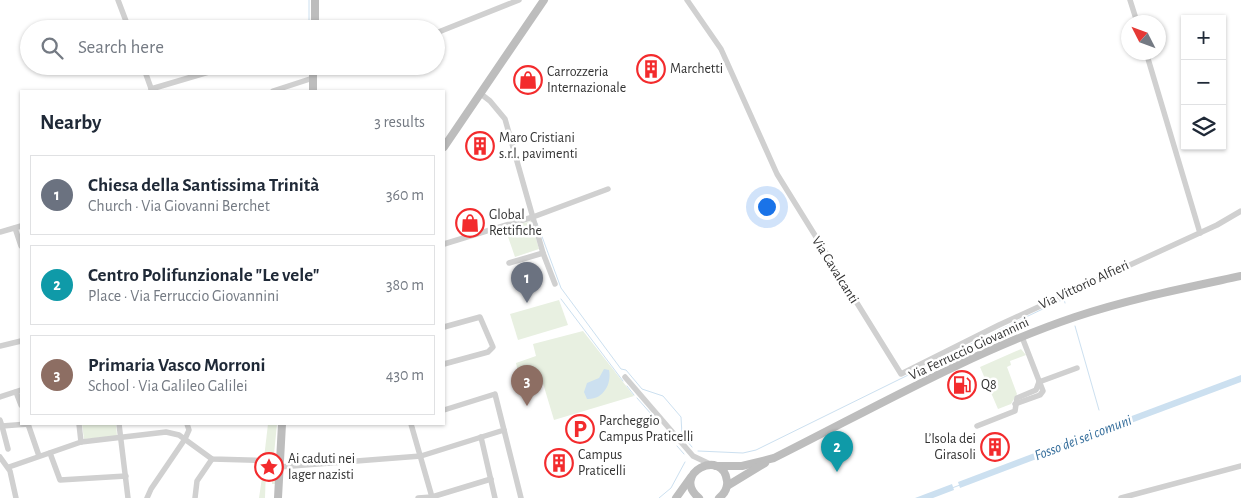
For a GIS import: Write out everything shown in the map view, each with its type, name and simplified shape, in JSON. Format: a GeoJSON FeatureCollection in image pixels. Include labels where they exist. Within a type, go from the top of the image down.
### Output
{"type":"FeatureCollection","features":[{"type":"Feature","properties":{"kind":"main road"},"geometry":{"type":"LineString","coordinates":[[315,20],[316,0]]}},
{"type":"Feature","properties":{"kind":"main road"},"geometry":{"type":"LineString","coordinates":[[445,146],[544,0]]}},
{"type":"Feature","properties":{"kind":"main road"},"geometry":{"type":"LineString","coordinates":[[313,75],[313,90]]}},
{"type":"Feature","properties":{"kind":"main road","name":"Via Ferruccio Giovannini"},"geometry":{"type":"LineString","coordinates":[[713,465],[742,466],[774,458],[963,364],[1022,337],[1110,306],[1241,276]]}},
{"type":"Feature","properties":{"kind":"main road"},"geometry":{"type":"LineString","coordinates":[[278,498],[282,425]]}},
{"type":"Feature","properties":{"kind":"main road"},"geometry":{"type":"LineString","coordinates":[[719,498],[727,486],[774,458]]}},
{"type":"Feature","properties":{"kind":"main road"},"geometry":{"type":"LineString","coordinates":[[676,498],[694,473],[702,466],[713,465],[725,474],[727,486]]}},
{"type":"Feature","properties":{"kind":"main road"},"geometry":{"type":"LineString","coordinates":[[694,473],[692,487],[699,498]]}},
{"type":"Feature","properties":{"kind":"street"},"geometry":{"type":"LineString","coordinates":[[118,0],[126,20]]}},
{"type":"Feature","properties":{"kind":"street"},"geometry":{"type":"LineString","coordinates":[[445,29],[519,0]]}},
{"type":"Feature","properties":{"kind":"street","name":"Via Cavalcanti"},"geometry":{"type":"LineString","coordinates":[[687,0],[721,49],[772,165],[901,374]]}},
{"type":"Feature","properties":{"kind":"street"},"geometry":{"type":"LineString","coordinates":[[1130,0],[1135,15]]}},
{"type":"Feature","properties":{"kind":"street"},"geometry":{"type":"LineString","coordinates":[[1148,60],[1200,233]]}},
{"type":"Feature","properties":{"kind":"street"},"geometry":{"type":"LineString","coordinates":[[146,75],[151,90],[200,75]]}},
{"type":"Feature","properties":{"kind":"street"},"geometry":{"type":"LineString","coordinates":[[276,90],[313,78]]}},
{"type":"Feature","properties":{"kind":"street"},"geometry":{"type":"LineString","coordinates":[[481,94],[490,100],[505,119],[543,253],[555,284]]}},
{"type":"Feature","properties":{"kind":"street"},"geometry":{"type":"LineString","coordinates":[[445,244],[533,217],[608,189]]}},
{"type":"Feature","properties":{"kind":"street","name":"Via Vittorio Alfieri"},"geometry":{"type":"LineString","coordinates":[[901,374],[1025,312],[1200,233],[1241,211]]}},
{"type":"Feature","properties":{"kind":"street"},"geometry":{"type":"LineString","coordinates":[[0,232],[18,227],[20,240]]}},
{"type":"Feature","properties":{"kind":"street"},"geometry":{"type":"LineString","coordinates":[[509,263],[543,253]]}},
{"type":"Feature","properties":{"kind":"street"},"geometry":{"type":"LineString","coordinates":[[445,327],[480,317],[484,321],[492,350],[445,364]]}},
{"type":"Feature","properties":{"kind":"street"},"geometry":{"type":"LineString","coordinates":[[1022,337],[1040,382]]}},
{"type":"Feature","properties":{"kind":"street"},"geometry":{"type":"LineString","coordinates":[[0,346],[20,341]]}},
{"type":"Feature","properties":{"kind":"street"},"geometry":{"type":"LineString","coordinates":[[978,426],[1016,411],[1015,404],[1017,398],[1036,390],[1040,382],[1077,368]]}},
{"type":"Feature","properties":{"kind":"street"},"geometry":{"type":"LineString","coordinates":[[626,377],[693,456],[713,465]]}},
{"type":"Feature","properties":{"kind":"street"},"geometry":{"type":"LineString","coordinates":[[0,397],[19,391]]}},
{"type":"Feature","properties":{"kind":"street"},"geometry":{"type":"LineString","coordinates":[[445,410],[495,394],[521,498]]}},
{"type":"Feature","properties":{"kind":"street"},"geometry":{"type":"LineString","coordinates":[[8,449],[1,423],[20,424]]}},
{"type":"Feature","properties":{"kind":"street"},"geometry":{"type":"LineString","coordinates":[[28,425],[39,456]]}},
{"type":"Feature","properties":{"kind":"street"},"geometry":{"type":"LineString","coordinates":[[79,425],[81,442]]}},
{"type":"Feature","properties":{"kind":"street"},"geometry":{"type":"LineString","coordinates":[[119,425],[128,498]]}},
{"type":"Feature","properties":{"kind":"street"},"geometry":{"type":"LineString","coordinates":[[147,498],[151,489],[185,439],[189,430],[188,425]]}},
{"type":"Feature","properties":{"kind":"street"},"geometry":{"type":"LineString","coordinates":[[412,425],[432,497]]}},
{"type":"Feature","properties":{"kind":"street"},"geometry":{"type":"LineString","coordinates":[[9,468],[81,442],[168,432],[185,439],[212,459],[279,464],[421,456],[504,430]]}},
{"type":"Feature","properties":{"kind":"street"},"geometry":{"type":"LineString","coordinates":[[481,437],[495,498]]}},
{"type":"Feature","properties":{"kind":"street"},"geometry":{"type":"LineString","coordinates":[[50,452],[60,480],[126,476]]}},
{"type":"Feature","properties":{"kind":"street"},"geometry":{"type":"LineString","coordinates":[[693,456],[694,473]]}},
{"type":"Feature","properties":{"kind":"street"},"geometry":{"type":"LineString","coordinates":[[0,457],[9,468],[16,498]]}},
{"type":"Feature","properties":{"kind":"street"},"geometry":{"type":"LineString","coordinates":[[195,498],[197,481],[212,459]]}},
{"type":"Feature","properties":{"kind":"street"},"geometry":{"type":"LineString","coordinates":[[1121,498],[1241,466]]}},
{"type":"Feature","properties":{"kind":"street"},"geometry":{"type":"LineString","coordinates":[[418,498],[432,497],[491,479]]}},
{"type":"Feature","properties":{"kind":"green space"},"geometry":{"type":"Polygon","coordinates":[[[531,221],[539,249],[515,257],[505,228],[531,221]]]}},
{"type":"Feature","properties":{"kind":"green space"},"geometry":{"type":"Polygon","coordinates":[[[559,300],[568,325],[518,340],[510,314],[559,300]]]}},
{"type":"Feature","properties":{"kind":"green space"},"geometry":{"type":"Polygon","coordinates":[[[583,331],[634,396],[554,420],[542,380],[521,386],[516,363],[536,356],[533,344],[583,331]]]}},
{"type":"Feature","properties":{"kind":"green space"},"geometry":{"type":"Polygon","coordinates":[[[1021,349],[1026,355],[1010,361],[1011,365],[1007,367],[1017,394],[1011,404],[998,409],[980,367],[1021,349]]]}},
{"type":"Feature","properties":{"kind":"green space"},"geometry":{"type":"Polygon","coordinates":[[[82,425],[116,425],[117,436],[84,439],[82,425]]]}},
{"type":"Feature","properties":{"kind":"green space"},"geometry":{"type":"Polygon","coordinates":[[[268,425],[277,425],[274,454],[270,458],[264,458],[268,425]]]}},
{"type":"Feature","properties":{"kind":"green space"},"geometry":{"type":"Polygon","coordinates":[[[264,464],[275,464],[275,484],[272,484],[272,469],[266,469],[265,498],[259,498],[264,464]]]}},
{"type":"Feature","properties":{"kind":"water"},"geometry":{"type":"Polygon","coordinates":[[[604,369],[609,370],[608,386],[598,397],[587,399],[584,392],[587,383],[599,378],[604,369]]]}},
{"type":"Feature","properties":{"kind":"water"},"geometry":{"type":"Polygon","coordinates":[[[1241,375],[1241,382],[1107,432],[1105,426],[1241,375]]]}},
{"type":"Feature","properties":{"kind":"water"},"geometry":{"type":"Polygon","coordinates":[[[1098,429],[1100,435],[960,488],[958,482],[1098,429]]]}},
{"type":"Feature","properties":{"kind":"water"},"geometry":{"type":"Polygon","coordinates":[[[952,484],[954,490],[933,498],[915,498],[952,484]]]}},
{"type":"Feature","properties":{"kind":"waterway"},"geometry":{"type":"LineString","coordinates":[[309,0],[309,20]]}},
{"type":"Feature","properties":{"kind":"waterway"},"geometry":{"type":"LineString","coordinates":[[537,223],[561,288],[621,369],[626,370],[642,389],[663,396],[681,417],[682,435],[692,447]]}},
{"type":"Feature","properties":{"kind":"waterway"},"geometry":{"type":"LineString","coordinates":[[561,299],[623,381]]}},
{"type":"Feature","properties":{"kind":"waterway"},"geometry":{"type":"LineString","coordinates":[[698,451],[743,453],[756,450],[1028,316],[1064,299],[1065,303]]}},
{"type":"Feature","properties":{"kind":"waterway"},"geometry":{"type":"LineString","coordinates":[[1075,326],[1099,410]]}},
{"type":"Feature","properties":{"kind":"waterway"},"geometry":{"type":"LineString","coordinates":[[627,386],[634,395]]}},
{"type":"Feature","properties":{"kind":"waterway"},"geometry":{"type":"LineString","coordinates":[[637,398],[652,415]]}},
{"type":"Feature","properties":{"kind":"waterway","name":"Fosso dei sei comuni"},"geometry":{"type":"LineString","coordinates":[[1099,432],[1107,429]]}},
{"type":"Feature","properties":{"kind":"waterway"},"geometry":{"type":"LineString","coordinates":[[677,446],[684,454]]}},
{"type":"Feature","properties":{"kind":"waterway"},"geometry":{"type":"LineString","coordinates":[[659,498],[671,488],[685,462]]}},
{"type":"Feature","properties":{"kind":"waterway","name":"Fosso dei sei comuni"},"geometry":{"type":"LineString","coordinates":[[952,488],[960,485]]}},
{"type":"Feature","properties":{"kind":"place","name":"Marchetti"},"geometry":{"type":"Point","coordinates":[651,69]}},
{"type":"Feature","properties":{"kind":"place","name":"Carrozzeria Internazionale"},"geometry":{"type":"Point","coordinates":[528,80]}},
{"type":"Feature","properties":{"kind":"place","name":"Maro Cristiani s.r.l. pavimenti"},"geometry":{"type":"Point","coordinates":[480,146]}},
{"type":"Feature","properties":{"kind":"place","name":"Global Rettifiche"},"geometry":{"type":"Point","coordinates":[470,223]}},
{"type":"Feature","properties":{"kind":"place","name":"Chiesa della Santissima Trinità"},"geometry":{"type":"Point","coordinates":[527,303]}},
{"type":"Feature","properties":{"kind":"place","name":"Q8"},"geometry":{"type":"Point","coordinates":[962,385]}},
{"type":"Feature","properties":{"kind":"place","name":"Primaria Vasco Morroni"},"geometry":{"type":"Point","coordinates":[527,406]}},
{"type":"Feature","properties":{"kind":"place","name":"Parcheggio Campus Praticelli"},"geometry":{"type":"Point","coordinates":[580,429]}},
{"type":"Feature","properties":{"kind":"place","name":"L’Isola dei Girasoli"},"geometry":{"type":"Point","coordinates":[995,447]}},
{"type":"Feature","properties":{"kind":"place","name":"Campus Praticelli"},"geometry":{"type":"Point","coordinates":[559,463]}},
{"type":"Feature","properties":{"kind":"place","name":"Ai caduti nei lager nazisti"},"geometry":{"type":"Point","coordinates":[269,467]}},
{"type":"Feature","properties":{"kind":"place","name":"Centro Polifunzionale \"Le vele\""},"geometry":{"type":"Point","coordinates":[837,472]}}]}
